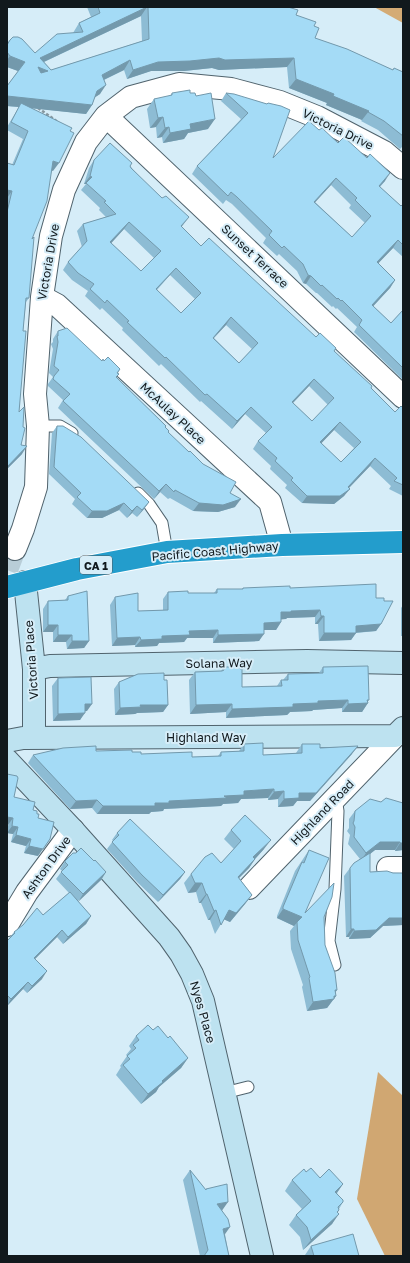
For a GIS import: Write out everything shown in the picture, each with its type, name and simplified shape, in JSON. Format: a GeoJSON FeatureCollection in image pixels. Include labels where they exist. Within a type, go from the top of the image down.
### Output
{"type":"FeatureCollection","features":[{"type":"Feature","properties":{"kind":"highway","name":"Pacific Coast Highway"},"geometry":{"type":"LineString","coordinates":[[16,584],[77,569],[167,552],[282,545],[403,542]]}},
{"type":"Feature","properties":{"kind":"street","name":"Victoria Drive"},"geometry":{"type":"LineString","coordinates":[[15,549],[15,527],[36,487],[38,426],[35,394],[42,297],[51,236],[64,190],[86,142],[106,116],[131,96],[179,84],[231,89],[280,102],[317,117],[384,152],[403,168]]}},
{"type":"Feature","properties":{"kind":"street","name":"Sunset Terrace"},"geometry":{"type":"LineString","coordinates":[[106,116],[403,397]]}},
{"type":"Feature","properties":{"kind":"street","name":"McAulay Place"},"geometry":{"type":"LineString","coordinates":[[42,297],[56,306],[270,502],[282,545]]}},
{"type":"Feature","properties":{"kind":"street","name":"Victoria Place"},"geometry":{"type":"LineString","coordinates":[[16,584],[34,669],[34,738]]}},
{"type":"Feature","properties":{"kind":"street","name":"Solana Way"},"geometry":{"type":"LineString","coordinates":[[34,669],[50,666],[299,661],[403,663]]}},
{"type":"Feature","properties":{"kind":"street","name":"Highland Way"},"geometry":{"type":"LineString","coordinates":[[7,741],[34,738],[399,732]]}},
{"type":"Feature","properties":{"kind":"street","name":"Highland Road"},"geometry":{"type":"LineString","coordinates":[[249,888],[399,732]]}},
{"type":"Feature","properties":{"kind":"street","name":"Nyes Place"},"geometry":{"type":"LineString","coordinates":[[7,760],[73,830],[169,937],[181,954],[192,974],[203,1001],[262,1256]]}},
{"type":"Feature","properties":{"kind":"street","name":"Ashton Drive"},"geometry":{"type":"LineString","coordinates":[[7,925],[27,892],[73,830]]}},
{"type":"Feature","properties":{"kind":"lane"},"geometry":{"type":"LineString","coordinates":[[38,426],[60,426],[80,439]]}},
{"type":"Feature","properties":{"kind":"lane"},"geometry":{"type":"LineString","coordinates":[[132,487],[149,504],[162,523],[167,552]]}},
{"type":"Feature","properties":{"kind":"lane"},"geometry":{"type":"LineString","coordinates":[[335,965],[329,941],[335,889],[338,811],[336,797]]}},
{"type":"Feature","properties":{"kind":"lane"},"geometry":{"type":"LineString","coordinates":[[224,1093],[248,1087]]}},
{"type":"Feature","properties":{"kind":"path"},"geometry":{"type":"LineString","coordinates":[[36,107],[61,124]]}},
{"type":"Feature","properties":{"kind":"shaded area"},"geometry":{"type":"Polygon","coordinates":[[[374,7],[403,7],[403,23],[374,7]]]}},
{"type":"Feature","properties":{"kind":"shaded area"},"geometry":{"type":"Polygon","coordinates":[[[378,1072],[403,1096],[403,1256],[385,1256],[357,1199],[378,1072]]]}},
{"type":"Feature","properties":{"kind":"building"},"geometry":{"type":"Polygon","coordinates":[[[98,7],[147,7],[40,58],[51,70],[149,39],[148,7],[288,7],[298,10],[296,15],[316,22],[314,26],[319,28],[315,38],[347,49],[393,70],[394,68],[403,72],[403,136],[384,121],[368,112],[369,111],[333,96],[334,94],[296,79],[294,58],[225,60],[219,58],[158,62],[133,70],[130,60],[102,75],[106,85],[97,91],[92,105],[7,96],[7,86],[25,62],[10,56],[7,52],[7,45],[13,37],[22,39],[35,53],[57,34],[83,32],[79,23],[100,13],[98,7]],[[38,67],[41,73],[48,71],[38,67]]]}},
{"type":"Feature","properties":{"kind":"building"},"geometry":{"type":"Polygon","coordinates":[[[190,90],[190,93],[195,93],[196,96],[211,93],[215,119],[190,124],[191,129],[170,133],[169,127],[165,128],[163,117],[158,118],[154,99],[172,95],[172,93],[190,90]]]}},
{"type":"Feature","properties":{"kind":"building"},"geometry":{"type":"Polygon","coordinates":[[[226,93],[267,104],[281,106],[290,110],[273,158],[309,121],[319,130],[322,128],[338,143],[344,137],[367,158],[370,154],[390,173],[379,186],[401,206],[403,204],[403,245],[398,240],[377,262],[395,280],[372,305],[391,323],[403,310],[403,368],[359,325],[362,320],[342,300],[337,299],[322,285],[321,286],[308,275],[303,264],[284,246],[282,248],[269,235],[272,231],[237,197],[231,192],[228,196],[197,166],[248,113],[226,93]],[[336,178],[314,202],[352,237],[371,216],[355,200],[357,198],[336,178]]]}},
{"type":"Feature","properties":{"kind":"building"},"geometry":{"type":"Polygon","coordinates":[[[21,103],[72,128],[70,131],[74,133],[59,163],[53,161],[47,201],[32,239],[34,237],[29,298],[26,298],[23,331],[26,331],[19,412],[24,407],[23,427],[25,428],[21,445],[27,446],[7,467],[7,212],[12,191],[7,190],[7,163],[14,165],[28,131],[11,122],[21,103]]]}},
{"type":"Feature","properties":{"kind":"building"},"geometry":{"type":"Polygon","coordinates":[[[110,143],[132,163],[130,166],[131,168],[162,198],[166,196],[189,217],[181,226],[201,246],[209,238],[316,337],[320,333],[336,348],[334,351],[372,386],[371,388],[395,412],[401,406],[403,408],[403,485],[394,481],[397,478],[375,458],[348,487],[350,489],[340,496],[307,496],[291,480],[293,478],[275,461],[277,458],[258,441],[272,427],[251,407],[237,421],[207,394],[205,395],[166,357],[165,358],[127,322],[129,321],[107,300],[105,303],[90,289],[94,284],[78,273],[68,262],[87,241],[83,224],[116,214],[104,202],[106,201],[86,183],[92,177],[90,176],[94,160],[110,143]],[[129,222],[110,242],[141,271],[161,251],[129,222]],[[176,268],[156,289],[181,313],[201,293],[176,268]],[[231,317],[213,338],[239,363],[258,343],[231,317]],[[314,379],[292,402],[312,421],[334,398],[314,379]],[[340,422],[320,442],[341,462],[361,442],[340,422]]]}},
{"type":"Feature","properties":{"kind":"building"},"geometry":{"type":"Polygon","coordinates":[[[67,328],[102,361],[108,357],[120,369],[117,373],[119,374],[116,377],[166,426],[165,427],[169,431],[168,432],[189,452],[190,451],[203,464],[236,482],[230,493],[241,499],[223,505],[199,503],[175,490],[174,492],[166,484],[159,491],[63,401],[70,394],[53,379],[59,370],[54,366],[58,342],[58,331],[67,328]]]}},
{"type":"Feature","properties":{"kind":"building"},"geometry":{"type":"Polygon","coordinates":[[[57,426],[63,426],[81,437],[149,502],[142,510],[137,506],[132,511],[124,503],[107,511],[92,511],[77,497],[81,493],[54,467],[57,426]]]}},
{"type":"Feature","properties":{"kind":"building"},"geometry":{"type":"Polygon","coordinates":[[[376,584],[376,598],[384,598],[384,601],[393,601],[381,624],[356,626],[356,633],[324,633],[324,616],[321,616],[320,610],[281,612],[281,622],[264,623],[264,634],[218,635],[218,630],[189,631],[190,635],[162,636],[162,639],[141,640],[140,637],[117,638],[115,597],[138,593],[138,611],[168,610],[168,592],[188,591],[188,593],[217,593],[217,589],[290,586],[290,588],[376,584]]]}},
{"type":"Feature","properties":{"kind":"building"},"geometry":{"type":"Polygon","coordinates":[[[87,591],[89,641],[72,641],[72,635],[58,635],[58,625],[48,625],[48,601],[68,600],[68,596],[87,591]]]}},
{"type":"Feature","properties":{"kind":"building"},"geometry":{"type":"Polygon","coordinates":[[[368,666],[368,703],[348,704],[348,700],[318,701],[318,703],[293,704],[293,707],[232,709],[232,704],[196,705],[195,672],[222,671],[224,670],[224,667],[240,667],[240,669],[242,669],[242,687],[282,686],[281,680],[288,680],[288,674],[323,673],[323,667],[368,666]]]}},
{"type":"Feature","properties":{"kind":"building"},"geometry":{"type":"Polygon","coordinates":[[[164,673],[164,680],[167,680],[168,705],[140,705],[141,707],[120,708],[119,682],[138,674],[164,673]]]}},
{"type":"Feature","properties":{"kind":"building"},"geometry":{"type":"Polygon","coordinates":[[[91,677],[92,704],[85,704],[85,713],[58,714],[58,678],[91,677]]]}},
{"type":"Feature","properties":{"kind":"building"},"geometry":{"type":"Polygon","coordinates":[[[263,743],[263,755],[302,753],[302,744],[320,744],[320,748],[358,746],[316,793],[299,793],[299,798],[284,799],[284,791],[274,792],[274,789],[244,791],[244,795],[224,796],[227,798],[169,801],[169,803],[155,803],[155,806],[103,806],[97,800],[76,801],[33,755],[63,748],[96,746],[96,751],[132,750],[132,752],[141,752],[141,754],[192,752],[192,757],[221,756],[221,752],[244,751],[244,744],[263,743]]]}},
{"type":"Feature","properties":{"kind":"building"},"geometry":{"type":"Polygon","coordinates":[[[7,774],[17,776],[18,778],[14,797],[35,802],[33,810],[37,811],[37,814],[39,814],[38,818],[54,822],[50,839],[43,849],[29,846],[31,839],[16,835],[18,827],[12,826],[13,818],[7,817],[7,774]]]}},
{"type":"Feature","properties":{"kind":"building"},"geometry":{"type":"Polygon","coordinates":[[[386,798],[403,803],[403,843],[380,842],[366,853],[354,837],[355,827],[353,823],[355,811],[370,799],[381,802],[386,798]]]}},
{"type":"Feature","properties":{"kind":"building"},"geometry":{"type":"Polygon","coordinates":[[[245,815],[271,840],[253,857],[255,859],[238,877],[252,895],[236,913],[229,910],[221,925],[216,910],[214,911],[202,883],[195,883],[191,874],[205,857],[212,853],[221,863],[241,841],[231,830],[245,815]]]}},
{"type":"Feature","properties":{"kind":"building"},"geometry":{"type":"Polygon","coordinates":[[[130,819],[185,872],[163,895],[142,875],[112,842],[119,835],[117,833],[130,819]]]}},
{"type":"Feature","properties":{"kind":"building"},"geometry":{"type":"Polygon","coordinates":[[[81,848],[106,872],[83,894],[61,872],[68,865],[65,861],[81,848]]]}},
{"type":"Feature","properties":{"kind":"building"},"geometry":{"type":"Polygon","coordinates":[[[309,850],[329,858],[305,913],[334,883],[332,897],[324,917],[325,945],[335,973],[337,990],[335,990],[336,996],[334,996],[334,999],[313,1002],[310,977],[298,940],[297,922],[302,917],[283,909],[302,862],[304,863],[309,850]]]}},
{"type":"Feature","properties":{"kind":"building"},"geometry":{"type":"Polygon","coordinates":[[[370,853],[370,872],[387,871],[393,873],[403,873],[403,918],[389,918],[376,930],[354,931],[354,929],[351,929],[350,868],[354,863],[370,853]]]}},
{"type":"Feature","properties":{"kind":"building"},"geometry":{"type":"Polygon","coordinates":[[[70,892],[91,916],[68,937],[62,930],[34,958],[47,971],[32,986],[28,982],[11,999],[7,995],[7,941],[37,908],[43,915],[70,892]]]}},
{"type":"Feature","properties":{"kind":"building"},"geometry":{"type":"Polygon","coordinates":[[[148,1025],[153,1030],[158,1026],[168,1038],[170,1036],[188,1058],[148,1094],[123,1065],[130,1059],[127,1056],[136,1048],[133,1045],[139,1040],[136,1036],[148,1025]]]}},
{"type":"Feature","properties":{"kind":"building"},"geometry":{"type":"Polygon","coordinates":[[[311,1168],[320,1178],[329,1169],[343,1184],[335,1192],[343,1200],[343,1202],[338,1207],[339,1210],[337,1212],[339,1214],[311,1240],[307,1227],[296,1215],[311,1201],[292,1180],[304,1169],[306,1172],[311,1168]]]}},
{"type":"Feature","properties":{"kind":"building"},"geometry":{"type":"Polygon","coordinates":[[[190,1170],[206,1190],[227,1184],[228,1202],[217,1204],[228,1219],[230,1227],[223,1229],[229,1256],[204,1256],[208,1250],[190,1170]]]}},
{"type":"Feature","properties":{"kind":"building"},"geometry":{"type":"Polygon","coordinates":[[[353,1234],[359,1256],[314,1256],[311,1246],[353,1234]]]}},
{"type":"Feature","properties":{"kind":"tunnel"},"geometry":{"type":"LineString","coordinates":[[7,570],[15,549]]}}]}
